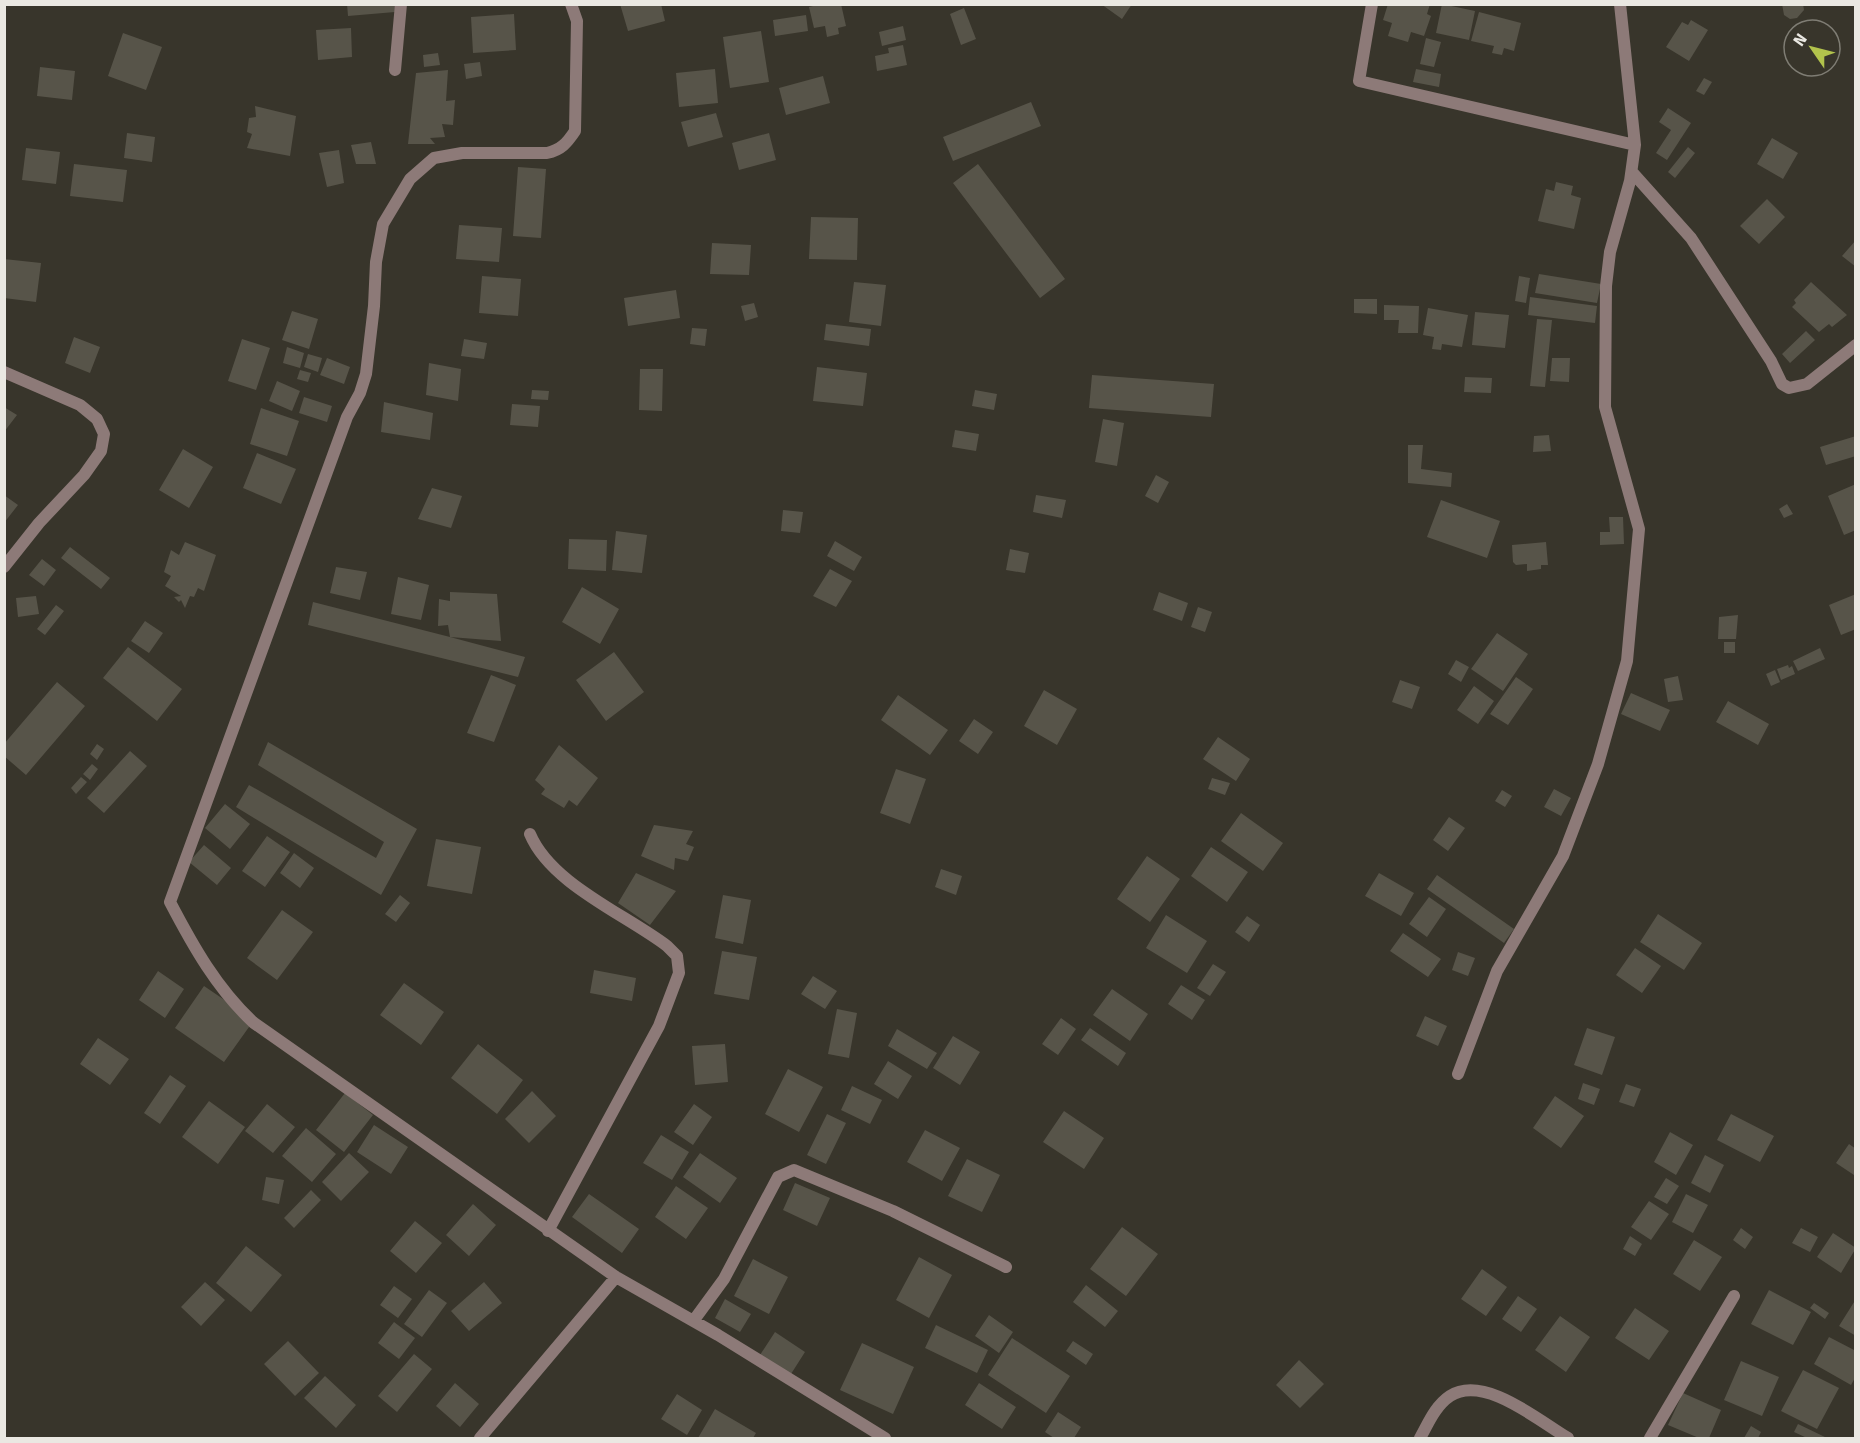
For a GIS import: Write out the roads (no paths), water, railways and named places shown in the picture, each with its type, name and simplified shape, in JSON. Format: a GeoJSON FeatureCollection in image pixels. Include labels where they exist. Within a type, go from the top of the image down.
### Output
{"type":"FeatureCollection","features":[{"type":"Feature","properties":{"kind":"street"},"geometry":{"type":"LineString","coordinates":[[395,70],[401,4]]}},
{"type":"Feature","properties":{"kind":"street"},"geometry":{"type":"LineString","coordinates":[[571,4],[577,21],[575,131],[568,140],[559,150],[547,153],[462,153],[434,158],[410,179],[383,224],[376,262],[374,306],[366,374],[360,393],[347,417],[170,902],[195,948],[231,1002],[254,1023],[616,1277],[694,1320],[885,1438]]}},
{"type":"Feature","properties":{"kind":"street"},"geometry":{"type":"LineString","coordinates":[[1372,4],[1359,81],[1635,145]]}},
{"type":"Feature","properties":{"kind":"street"},"geometry":{"type":"LineString","coordinates":[[1458,1074],[1497,971],[1563,856],[1598,764],[1627,661],[1639,529],[1605,407],[1606,286],[1610,252],[1632,172],[1635,145],[1620,4]]}},
{"type":"Feature","properties":{"kind":"street"},"geometry":{"type":"LineString","coordinates":[[1632,172],[1691,238],[1771,361],[1782,384],[1789,388],[1807,384],[1856,345]]}},
{"type":"Feature","properties":{"kind":"street"},"geometry":{"type":"LineString","coordinates":[[4,372],[80,405],[97,419],[104,434],[101,451],[84,475],[39,523],[4,567]]}},
{"type":"Feature","properties":{"kind":"street"},"geometry":{"type":"LineString","coordinates":[[530,834],[535,845],[563,875],[667,946],[679,964],[679,973],[659,1026],[548,1231]]}},
{"type":"Feature","properties":{"kind":"street"},"geometry":{"type":"LineString","coordinates":[[694,1320],[724,1279],[778,1177],[787,1171],[794,1170],[893,1210],[1006,1267]]}},
{"type":"Feature","properties":{"kind":"street"},"geometry":{"type":"LineString","coordinates":[[480,1438],[616,1277]]}},
{"type":"Feature","properties":{"kind":"street"},"geometry":{"type":"LineString","coordinates":[[1650,1438],[1734,1296]]}},
{"type":"Feature","properties":{"kind":"street"},"geometry":{"type":"LineString","coordinates":[[1420,1438],[1436,1410],[1450,1396],[1473,1389],[1513,1403],[1568,1438]]}}]}
